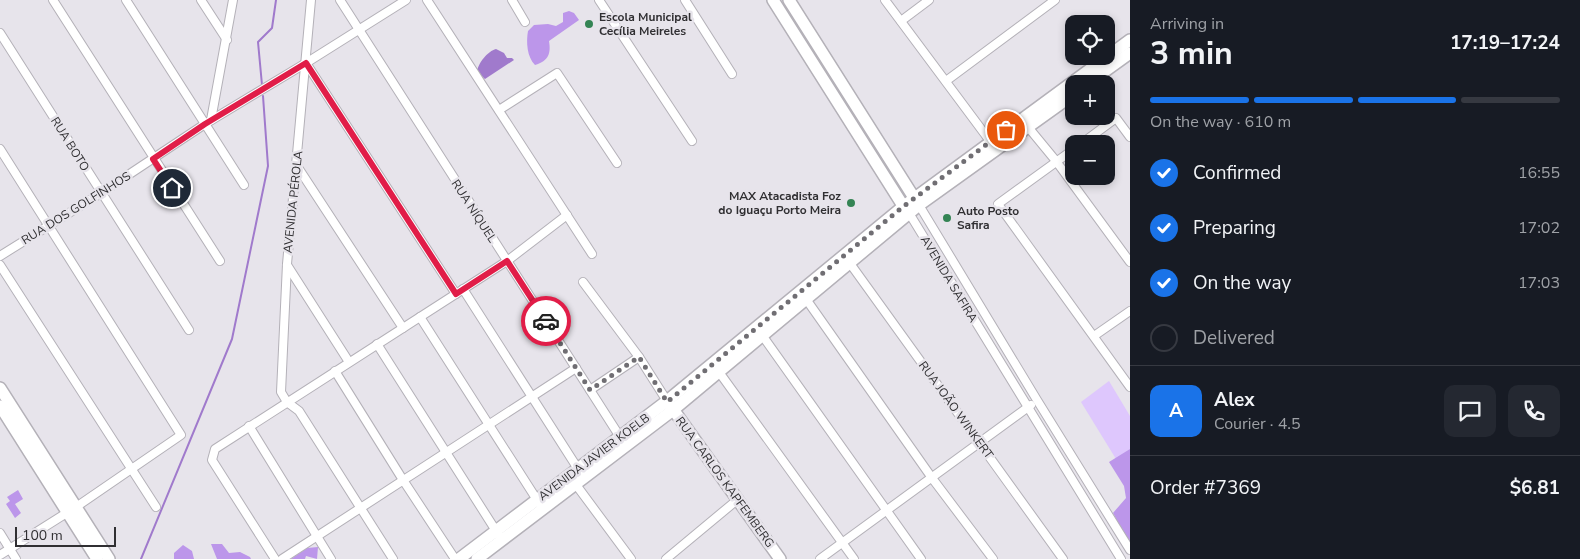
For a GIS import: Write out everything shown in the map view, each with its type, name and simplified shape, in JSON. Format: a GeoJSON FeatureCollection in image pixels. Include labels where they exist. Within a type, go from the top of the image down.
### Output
{"type":"FeatureCollection","features":[{"type":"Feature","properties":{"kind":"street"},"geometry":{"type":"LineString","coordinates":[[53,0],[220,261]]}},
{"type":"Feature","properties":{"kind":"street"},"geometry":{"type":"LineString","coordinates":[[126,0],[208,122],[244,185]]}},
{"type":"Feature","properties":{"kind":"street"},"geometry":{"type":"LineString","coordinates":[[201,0],[226,40]]}},
{"type":"Feature","properties":{"kind":"street"},"geometry":{"type":"LineString","coordinates":[[208,122],[233,0]]}},
{"type":"Feature","properties":{"kind":"street","name":"AVENIDA PÉROLA"},"geometry":{"type":"LineString","coordinates":[[287,402],[281,392],[287,264],[311,0]]}},
{"type":"Feature","properties":{"kind":"street","name":"RUA NÍQUEL"},"geometry":{"type":"LineString","coordinates":[[340,0],[623,442]]}},
{"type":"Feature","properties":{"kind":"street","name":"RUA DOS GOLFINHOS"},"geometry":{"type":"LineString","coordinates":[[0,256],[101,194],[208,122],[406,0]]}},
{"type":"Feature","properties":{"kind":"street"},"geometry":{"type":"LineString","coordinates":[[427,0],[592,254]]}},
{"type":"Feature","properties":{"kind":"street"},"geometry":{"type":"LineString","coordinates":[[512,0],[526,22]]}},
{"type":"Feature","properties":{"kind":"street"},"geometry":{"type":"LineString","coordinates":[[599,0],[692,141]]}},
{"type":"Feature","properties":{"kind":"street"},"geometry":{"type":"LineString","coordinates":[[685,0],[732,74]]}},
{"type":"Feature","properties":{"kind":"street","name":"AVENIDA SAFIRA"},"geometry":{"type":"LineString","coordinates":[[773,0],[906,210],[1121,559]]}},
{"type":"Feature","properties":{"kind":"street","name":"AVENIDA SAFIRA"},"geometry":{"type":"LineString","coordinates":[[789,0],[1130,550]]}},
{"type":"Feature","properties":{"kind":"street"},"geometry":{"type":"LineString","coordinates":[[886,0],[993,146]]}},
{"type":"Feature","properties":{"kind":"street"},"geometry":{"type":"LineString","coordinates":[[901,21],[929,0]]}},
{"type":"Feature","properties":{"kind":"street"},"geometry":{"type":"LineString","coordinates":[[946,81],[1055,0]]}},
{"type":"Feature","properties":{"kind":"street","name":"RUA BOTO"},"geometry":{"type":"LineString","coordinates":[[0,33],[189,330]]}},
{"type":"Feature","properties":{"kind":"street","name":"AVENIDA JAVIER KOELB"},"geometry":{"type":"LineString","coordinates":[[459,559],[499,536],[670,406],[916,202],[993,146],[1130,40]]}},
{"type":"Feature","properties":{"kind":"street"},"geometry":{"type":"LineString","coordinates":[[1099,75],[1130,53]]}},
{"type":"Feature","properties":{"kind":"street"},"geometry":{"type":"LineString","coordinates":[[306,63],[456,294]]}},
{"type":"Feature","properties":{"kind":"street"},"geometry":{"type":"LineString","coordinates":[[499,110],[557,73],[617,163]]}},
{"type":"Feature","properties":{"kind":"street","name":"AVENIDA JAVIER KOELB"},"geometry":{"type":"LineString","coordinates":[[993,146],[1028,127],[1065,100]]}},
{"type":"Feature","properties":{"kind":"street"},"geometry":{"type":"LineString","coordinates":[[1093,135],[1116,118],[1130,137]]}},
{"type":"Feature","properties":{"kind":"street"},"geometry":{"type":"LineString","coordinates":[[1028,127],[1056,161],[1130,262]]}},
{"type":"Feature","properties":{"kind":"street"},"geometry":{"type":"LineString","coordinates":[[0,149],[181,435],[0,554]]}},
{"type":"Feature","properties":{"kind":"street"},"geometry":{"type":"LineString","coordinates":[[1065,155],[998,204],[1130,387]]}},
{"type":"Feature","properties":{"kind":"street"},"geometry":{"type":"LineString","coordinates":[[297,166],[403,328]]}},
{"type":"Feature","properties":{"kind":"street","name":"AVENIDA JAVIER KOELB"},"geometry":{"type":"LineString","coordinates":[[670,406],[719,372],[849,262],[906,210]]}},
{"type":"Feature","properties":{"kind":"street"},"geometry":{"type":"LineString","coordinates":[[275,559],[212,460],[214,449],[507,261],[567,215]]}},
{"type":"Feature","properties":{"kind":"street","name":"RUA JOÃO WINKERT"},"geometry":{"type":"LineString","coordinates":[[849,262],[1063,559]]}},
{"type":"Feature","properties":{"kind":"street"},"geometry":{"type":"LineString","coordinates":[[287,264],[349,362]]}},
{"type":"Feature","properties":{"kind":"street"},"geometry":{"type":"LineString","coordinates":[[0,265],[156,507]]}},
{"type":"Feature","properties":{"kind":"street","name":"RUA CARLOS KAPFEMBERG"},"geometry":{"type":"LineString","coordinates":[[583,282],[639,357],[670,406],[780,559]]}},
{"type":"Feature","properties":{"kind":"street"},"geometry":{"type":"LineString","coordinates":[[463,289],[531,397],[576,477],[631,559]]}},
{"type":"Feature","properties":{"kind":"street"},"geometry":{"type":"LineString","coordinates":[[806,299],[932,478],[993,559]]}},
{"type":"Feature","properties":{"kind":"street"},"geometry":{"type":"LineString","coordinates":[[1094,336],[1130,311]]}},
{"type":"Feature","properties":{"kind":"street"},"geometry":{"type":"LineString","coordinates":[[420,317],[540,505]]}},
{"type":"Feature","properties":{"kind":"street"},"geometry":{"type":"LineString","coordinates":[[762,335],[921,559]]}},
{"type":"Feature","properties":{"kind":"street"},"geometry":{"type":"LineString","coordinates":[[377,344],[499,536]]}},
{"type":"Feature","properties":{"kind":"street"},"geometry":{"type":"LineString","coordinates":[[590,390],[639,357]]}},
{"type":"Feature","properties":{"kind":"street"},"geometry":{"type":"LineString","coordinates":[[282,559],[576,368]]}},
{"type":"Feature","properties":{"kind":"street"},"geometry":{"type":"LineString","coordinates":[[335,371],[455,559]]}},
{"type":"Feature","properties":{"kind":"street"},"geometry":{"type":"LineString","coordinates":[[719,372],[854,559]]}},
{"type":"Feature","properties":{"kind":"street"},"geometry":{"type":"LineString","coordinates":[[0,388],[71,509],[97,559]]}},
{"type":"Feature","properties":{"kind":"street"},"geometry":{"type":"LineString","coordinates":[[820,559],[1037,400]]}},
{"type":"Feature","properties":{"kind":"street"},"geometry":{"type":"LineString","coordinates":[[287,402],[299,412],[393,559]]}},
{"type":"Feature","properties":{"kind":"street"},"geometry":{"type":"LineString","coordinates":[[0,406],[71,509],[109,559]]}},
{"type":"Feature","properties":{"kind":"street"},"geometry":{"type":"LineString","coordinates":[[249,426],[331,559]]}},
{"type":"Feature","properties":{"kind":"street"},"geometry":{"type":"LineString","coordinates":[[666,559],[737,500]]}},
{"type":"Feature","properties":{"kind":"street"},"geometry":{"type":"LineString","coordinates":[[0,533],[16,559]]}},
{"type":"Feature","properties":{"kind":"street","name":"AVENIDA JAVIER KOELB"},"geometry":{"type":"LineString","coordinates":[[477,559],[499,536]]}},
{"type":"Feature","properties":{"kind":"shaded area"},"geometry":{"type":"Polygon","coordinates":[[[569,11],[574,13],[579,20],[549,41],[550,49],[548,56],[535,65],[530,58],[528,49],[528,31],[534,25],[548,24],[556,26],[563,22],[563,13],[569,11]]]}},
{"type":"Feature","properties":{"kind":"shaded area"},"geometry":{"type":"Polygon","coordinates":[[[496,49],[504,53],[507,58],[514,60],[485,79],[477,72],[478,69],[481,61],[496,49]]]}},
{"type":"Feature","properties":{"kind":"shaded area"},"geometry":{"type":"Polygon","coordinates":[[[1109,381],[1130,416],[1130,449],[1116,459],[1081,402],[1109,381]]]}},
{"type":"Feature","properties":{"kind":"shaded area"},"geometry":{"type":"Polygon","coordinates":[[[1130,449],[1130,545],[1113,513],[1126,498],[1124,486],[1109,462],[1130,449]]]}},
{"type":"Feature","properties":{"kind":"shaded area"},"geometry":{"type":"Polygon","coordinates":[[[18,490],[23,499],[15,504],[21,513],[15,518],[6,504],[10,501],[7,497],[18,490]]]}},
{"type":"Feature","properties":{"kind":"shaded area"},"geometry":{"type":"Polygon","coordinates":[[[211,544],[222,544],[229,553],[240,552],[251,559],[217,559],[211,544]]]}},
{"type":"Feature","properties":{"kind":"shaded area"},"geometry":{"type":"Polygon","coordinates":[[[183,545],[192,551],[194,559],[174,559],[174,553],[183,545]]]}},
{"type":"Feature","properties":{"kind":"shaded area"},"geometry":{"type":"Polygon","coordinates":[[[318,547],[317,559],[306,556],[305,559],[291,559],[307,548],[318,547]]]}},
{"type":"Feature","properties":{"kind":"waterway"},"geometry":{"type":"LineString","coordinates":[[262,85],[258,42],[272,28],[276,0]]}},
{"type":"Feature","properties":{"kind":"waterway"},"geometry":{"type":"LineString","coordinates":[[141,559],[232,339],[268,166],[263,96]]}},
{"type":"Feature","properties":{"kind":"way so far"},"geometry":{"type":"LineString","coordinates":[[546,321],[590,390],[639,357],[667,402],[904,206],[1006,130]]}},
{"type":"Feature","properties":{"kind":"place","name":"Escola Municipal Cecília Meireles"},"geometry":{"type":"Point","coordinates":[589,24]}},
{"type":"Feature","properties":{"kind":"place","name":"MAX Atacadista Foz do Iguaçu Porto Meira"},"geometry":{"type":"Point","coordinates":[851,203]}},
{"type":"Feature","properties":{"kind":"place","name":"Auto Posto Safira"},"geometry":{"type":"Point","coordinates":[947,218]}},
{"type":"Feature","properties":{"kind":"route"},"geometry":{"type":"LineString","coordinates":[[172,188],[153,159],[205,124],[306,63],[456,294],[507,261],[546,321]]}}]}
